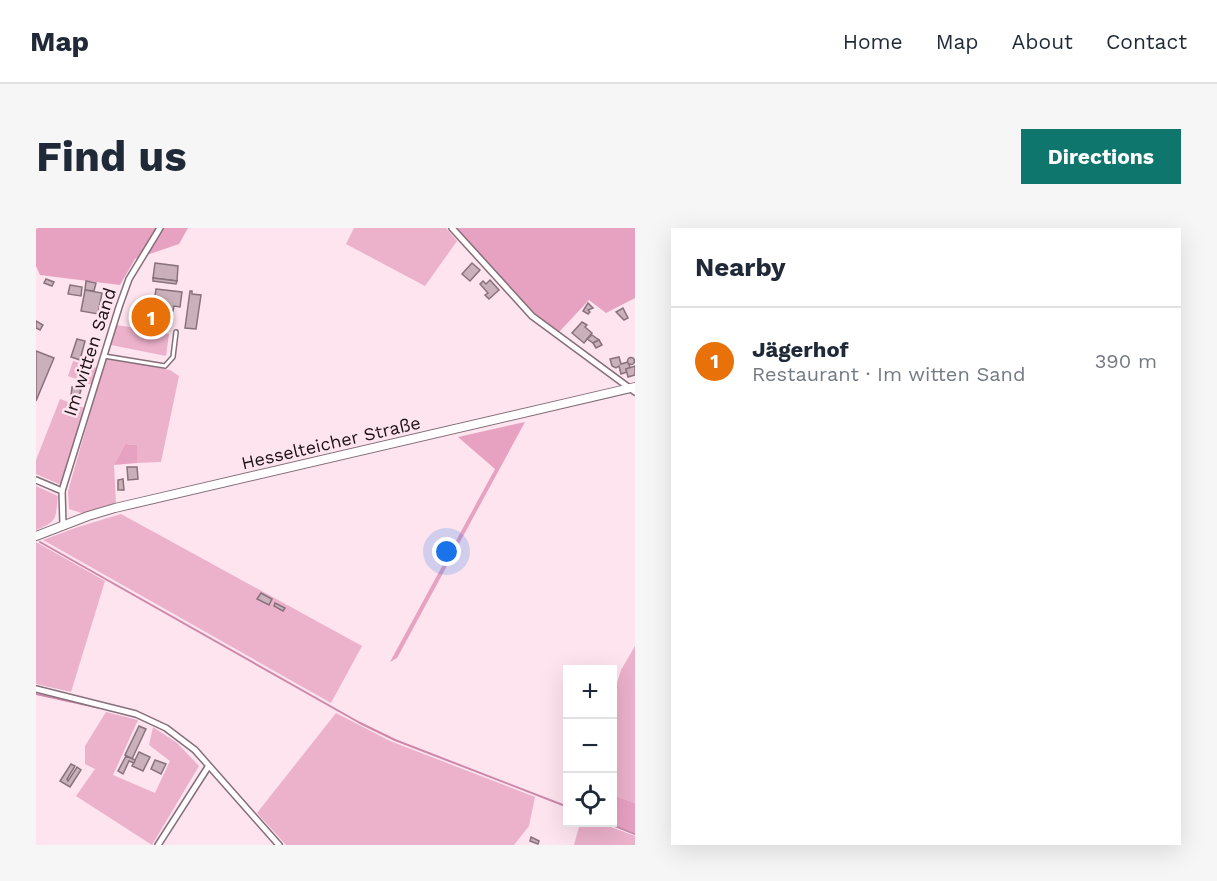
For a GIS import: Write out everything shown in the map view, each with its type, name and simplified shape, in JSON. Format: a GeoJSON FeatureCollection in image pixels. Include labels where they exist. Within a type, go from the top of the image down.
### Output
{"type":"FeatureCollection","features":[{"type":"Feature","properties":{"kind":"street","name":"Im witten Sand"},"geometry":{"type":"LineString","coordinates":[[63,525],[62,491],[119,306],[129,279],[160,228]]}},
{"type":"Feature","properties":{"kind":"street"},"geometry":{"type":"LineString","coordinates":[[452,228],[532,316],[633,389]]}},
{"type":"Feature","properties":{"kind":"street","name":"Hesselteicher Straße"},"geometry":{"type":"LineString","coordinates":[[36,536],[88,516],[161,497],[633,389]]}},
{"type":"Feature","properties":{"kind":"street"},"geometry":{"type":"LineString","coordinates":[[36,480],[62,491]]}},
{"type":"Feature","properties":{"kind":"street"},"geometry":{"type":"LineString","coordinates":[[36,689],[136,714],[166,728],[195,750],[279,845]]}},
{"type":"Feature","properties":{"kind":"street"},"geometry":{"type":"LineString","coordinates":[[158,845],[208,766]]}},
{"type":"Feature","properties":{"kind":"lane"},"geometry":{"type":"LineString","coordinates":[[104,356],[165,366],[173,357],[176,332]]}},
{"type":"Feature","properties":{"kind":"shaded area"},"geometry":{"type":"Polygon","coordinates":[[[188,228],[179,244],[135,259],[120,285],[40,275],[36,266],[36,229],[188,228]]]}},
{"type":"Feature","properties":{"kind":"shaded area"},"geometry":{"type":"Polygon","coordinates":[[[354,228],[446,228],[457,241],[425,286],[346,244],[354,228]]]}},
{"type":"Feature","properties":{"kind":"shaded area"},"geometry":{"type":"Polygon","coordinates":[[[456,228],[635,228],[635,298],[606,313],[589,300],[559,332],[532,311],[456,228]]]}},
{"type":"Feature","properties":{"kind":"shaded area"},"geometry":{"type":"Polygon","coordinates":[[[117,325],[169,334],[166,356],[111,345],[117,325]]]}},
{"type":"Feature","properties":{"kind":"shaded area"},"geometry":{"type":"Polygon","coordinates":[[[106,358],[170,370],[179,376],[161,462],[137,463],[137,445],[125,444],[114,465],[116,504],[82,513],[69,509],[68,491],[106,358]]]}},
{"type":"Feature","properties":{"kind":"shaded area"},"geometry":{"type":"Polygon","coordinates":[[[73,361],[97,368],[92,385],[68,376],[73,361]]]}},
{"type":"Feature","properties":{"kind":"shaded area"},"geometry":{"type":"Polygon","coordinates":[[[60,399],[85,408],[61,485],[36,474],[36,460],[60,399]]]}},
{"type":"Feature","properties":{"kind":"shaded area"},"geometry":{"type":"Polygon","coordinates":[[[525,422],[397,658],[390,662],[495,469],[458,437],[525,422]]]}},
{"type":"Feature","properties":{"kind":"shaded area"},"geometry":{"type":"Polygon","coordinates":[[[125,444],[137,445],[137,463],[114,465],[125,444]]]}},
{"type":"Feature","properties":{"kind":"shaded area"},"geometry":{"type":"Polygon","coordinates":[[[36,486],[58,496],[54,518],[49,524],[36,530],[36,486]]]}},
{"type":"Feature","properties":{"kind":"shaded area"},"geometry":{"type":"Polygon","coordinates":[[[121,514],[362,646],[331,703],[43,540],[121,514]]]}},
{"type":"Feature","properties":{"kind":"shaded area"},"geometry":{"type":"Polygon","coordinates":[[[36,542],[105,581],[71,692],[36,684],[36,542]]]}},
{"type":"Feature","properties":{"kind":"shaded area"},"geometry":{"type":"Polygon","coordinates":[[[635,646],[635,803],[617,796],[617,683],[621,670],[635,646]]]}},
{"type":"Feature","properties":{"kind":"shaded area"},"geometry":{"type":"Polygon","coordinates":[[[106,712],[138,720],[113,775],[155,793],[170,761],[149,745],[153,727],[177,743],[199,766],[152,845],[76,796],[95,769],[85,764],[85,746],[106,712]]]}},
{"type":"Feature","properties":{"kind":"shaded area"},"geometry":{"type":"Polygon","coordinates":[[[336,713],[390,741],[535,797],[529,826],[514,845],[286,845],[257,813],[336,713]]]}},
{"type":"Feature","properties":{"kind":"shaded area"},"geometry":{"type":"Polygon","coordinates":[[[617,796],[635,803],[635,833],[617,826],[617,796]]]}},
{"type":"Feature","properties":{"kind":"shaded area"},"geometry":{"type":"Polygon","coordinates":[[[579,827],[611,827],[635,836],[635,845],[574,845],[579,827]]]}},
{"type":"Feature","properties":{"kind":"building"},"geometry":{"type":"Polygon","coordinates":[[[155,263],[178,266],[177,281],[153,278],[155,263]]]}},
{"type":"Feature","properties":{"kind":"building"},"geometry":{"type":"Polygon","coordinates":[[[472,263],[480,270],[470,281],[462,274],[472,263]]]}},
{"type":"Feature","properties":{"kind":"building"},"geometry":{"type":"Polygon","coordinates":[[[153,278],[177,281],[176,284],[153,281],[153,278]]]}},
{"type":"Feature","properties":{"kind":"building"},"geometry":{"type":"Polygon","coordinates":[[[46,279],[54,282],[52,286],[44,283],[46,279]]]}},
{"type":"Feature","properties":{"kind":"building"},"geometry":{"type":"Polygon","coordinates":[[[490,280],[499,290],[489,299],[485,295],[488,293],[480,284],[483,281],[486,284],[490,280]]]}},
{"type":"Feature","properties":{"kind":"building"},"geometry":{"type":"Polygon","coordinates":[[[86,281],[96,283],[94,291],[85,290],[86,281]]]}},
{"type":"Feature","properties":{"kind":"building"},"geometry":{"type":"Polygon","coordinates":[[[70,285],[82,287],[81,296],[68,294],[70,285]]]}},
{"type":"Feature","properties":{"kind":"building"},"geometry":{"type":"Polygon","coordinates":[[[156,289],[182,292],[180,307],[174,306],[173,311],[164,310],[164,305],[154,303],[156,289]]]}},
{"type":"Feature","properties":{"kind":"building"},"geometry":{"type":"Polygon","coordinates":[[[85,290],[102,293],[98,314],[81,311],[85,290]]]}},
{"type":"Feature","properties":{"kind":"building"},"geometry":{"type":"Polygon","coordinates":[[[190,291],[192,294],[201,295],[196,329],[185,328],[190,291]]]}},
{"type":"Feature","properties":{"kind":"building"},"geometry":{"type":"Polygon","coordinates":[[[588,303],[593,308],[588,310],[590,312],[588,314],[583,311],[588,303]]]}},
{"type":"Feature","properties":{"kind":"building"},"geometry":{"type":"Polygon","coordinates":[[[146,304],[154,306],[153,311],[166,314],[164,325],[142,320],[146,304]]]}},
{"type":"Feature","properties":{"kind":"building"},"geometry":{"type":"Polygon","coordinates":[[[623,308],[628,318],[624,320],[616,312],[623,308]]]}},
{"type":"Feature","properties":{"kind":"building"},"geometry":{"type":"Polygon","coordinates":[[[36,321],[43,325],[40,330],[36,328],[36,321]]]}},
{"type":"Feature","properties":{"kind":"building"},"geometry":{"type":"Polygon","coordinates":[[[582,322],[592,333],[584,343],[572,333],[582,322]]]}},
{"type":"Feature","properties":{"kind":"building"},"geometry":{"type":"Polygon","coordinates":[[[592,335],[599,340],[593,343],[587,339],[592,335]]]}},
{"type":"Feature","properties":{"kind":"building"},"geometry":{"type":"Polygon","coordinates":[[[77,339],[85,341],[80,360],[71,357],[77,339]]]}},
{"type":"Feature","properties":{"kind":"building"},"geometry":{"type":"Polygon","coordinates":[[[599,340],[602,345],[596,348],[593,343],[599,340]]]}},
{"type":"Feature","properties":{"kind":"building"},"geometry":{"type":"Polygon","coordinates":[[[36,351],[54,358],[36,401],[36,351]]]}},
{"type":"Feature","properties":{"kind":"building"},"geometry":{"type":"Polygon","coordinates":[[[619,357],[621,364],[628,362],[630,368],[621,374],[619,366],[616,368],[612,366],[610,359],[619,357]]]}},
{"type":"Feature","properties":{"kind":"building"},"geometry":{"type":"Polygon","coordinates":[[[631,358],[634,361],[631,364],[628,361],[631,358]]]}},
{"type":"Feature","properties":{"kind":"building"},"geometry":{"type":"Polygon","coordinates":[[[635,366],[635,375],[628,377],[626,369],[635,366]]]}},
{"type":"Feature","properties":{"kind":"building"},"geometry":{"type":"Polygon","coordinates":[[[72,387],[81,390],[78,399],[71,396],[72,387]]]}},
{"type":"Feature","properties":{"kind":"building"},"geometry":{"type":"Polygon","coordinates":[[[127,467],[137,467],[138,479],[128,480],[127,467]]]}},
{"type":"Feature","properties":{"kind":"building"},"geometry":{"type":"Polygon","coordinates":[[[123,479],[124,490],[118,490],[118,480],[123,479]]]}},
{"type":"Feature","properties":{"kind":"building"},"geometry":{"type":"Polygon","coordinates":[[[261,593],[272,599],[269,605],[257,599],[261,593]]]}},
{"type":"Feature","properties":{"kind":"building"},"geometry":{"type":"Polygon","coordinates":[[[275,603],[285,608],[283,611],[274,606],[275,603]]]}},
{"type":"Feature","properties":{"kind":"building"},"geometry":{"type":"Polygon","coordinates":[[[139,726],[146,729],[132,759],[125,755],[139,726]]]}},
{"type":"Feature","properties":{"kind":"building"},"geometry":{"type":"Polygon","coordinates":[[[139,752],[150,757],[143,771],[132,766],[139,752]]]}},
{"type":"Feature","properties":{"kind":"building"},"geometry":{"type":"Polygon","coordinates":[[[126,756],[135,760],[134,763],[129,761],[123,774],[118,771],[126,756]]]}},
{"type":"Feature","properties":{"kind":"building"},"geometry":{"type":"Polygon","coordinates":[[[155,760],[166,764],[161,774],[151,769],[155,760]]]}},
{"type":"Feature","properties":{"kind":"building"},"geometry":{"type":"Polygon","coordinates":[[[71,764],[75,766],[68,781],[77,767],[81,770],[70,787],[60,781],[71,764]]]}},
{"type":"Feature","properties":{"kind":"building"},"geometry":{"type":"Polygon","coordinates":[[[531,837],[539,841],[538,844],[530,841],[531,837]]]}},
{"type":"Feature","properties":{"kind":"waterway"},"geometry":{"type":"LineString","coordinates":[[40,542],[360,723],[395,740],[563,805]]}},
{"type":"Feature","properties":{"kind":"waterway"},"geometry":{"type":"LineString","coordinates":[[36,694],[100,708]]}},
{"type":"Feature","properties":{"kind":"waterway"},"geometry":{"type":"LineString","coordinates":[[617,827],[635,834]]}},
{"type":"Feature","properties":{"kind":"place","name":"Jägerhof"},"geometry":{"type":"Point","coordinates":[151,317]}}]}
